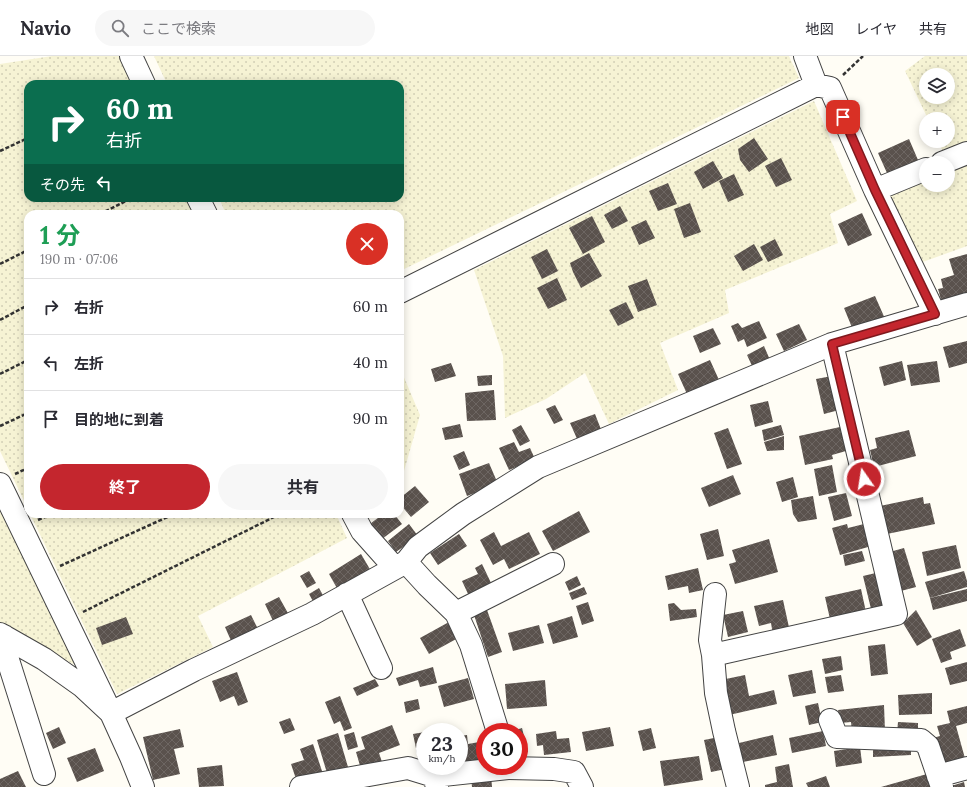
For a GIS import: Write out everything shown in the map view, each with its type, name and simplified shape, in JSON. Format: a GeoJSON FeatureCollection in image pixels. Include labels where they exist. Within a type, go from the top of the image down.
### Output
{"type":"FeatureCollection","features":[{"type":"Feature","properties":{"kind":"street"},"geometry":{"type":"LineString","coordinates":[[131,56],[142,80]]}},
{"type":"Feature","properties":{"kind":"street"},"geometry":{"type":"LineString","coordinates":[[805,56],[823,86],[935,314]]}},
{"type":"Feature","properties":{"kind":"street"},"geometry":{"type":"LineString","coordinates":[[404,290],[823,86]]}},
{"type":"Feature","properties":{"kind":"street"},"geometry":{"type":"LineString","coordinates":[[955,158],[967,153]]}},
{"type":"Feature","properties":{"kind":"street"},"geometry":{"type":"LineString","coordinates":[[875,190],[919,172]]}},
{"type":"Feature","properties":{"kind":"street"},"geometry":{"type":"LineString","coordinates":[[111,713],[194,670],[312,614],[400,565],[418,547],[463,514],[538,467],[832,344],[967,304]]}},
{"type":"Feature","properties":{"kind":"street"},"geometry":{"type":"LineString","coordinates":[[713,655],[896,614],[832,344]]}},
{"type":"Feature","properties":{"kind":"street"},"geometry":{"type":"LineString","coordinates":[[0,484],[132,757],[142,787]]}},
{"type":"Feature","properties":{"kind":"street"},"geometry":{"type":"LineString","coordinates":[[355,518],[362,531],[456,612],[471,645],[495,723]]}},
{"type":"Feature","properties":{"kind":"street"},"geometry":{"type":"LineString","coordinates":[[456,612],[553,564]]}},
{"type":"Feature","properties":{"kind":"street"},"geometry":{"type":"LineString","coordinates":[[347,594],[381,668]]}},
{"type":"Feature","properties":{"kind":"street"},"geometry":{"type":"LineString","coordinates":[[715,594],[710,640],[718,701],[738,787]]}},
{"type":"Feature","properties":{"kind":"street"},"geometry":{"type":"LineString","coordinates":[[2,635],[44,658],[82,686],[111,713]]}},
{"type":"Feature","properties":{"kind":"street"},"geometry":{"type":"LineString","coordinates":[[2,635],[8,660],[44,774]]}},
{"type":"Feature","properties":{"kind":"street"},"geometry":{"type":"LineString","coordinates":[[830,720],[837,737],[921,740],[928,746],[940,782],[967,768]]}},
{"type":"Feature","properties":{"kind":"street"},"geometry":{"type":"LineString","coordinates":[[301,787],[408,768],[435,782],[476,773]]}},
{"type":"Feature","properties":{"kind":"street"},"geometry":{"type":"LineString","coordinates":[[528,768],[554,769],[574,772],[582,787]]}},
{"type":"Feature","properties":{"kind":"path"},"geometry":{"type":"LineString","coordinates":[[823,86],[863,56]]}},
{"type":"Feature","properties":{"kind":"path"},"geometry":{"type":"LineString","coordinates":[[0,151],[24,140]]}},
{"type":"Feature","properties":{"kind":"path"},"geometry":{"type":"LineString","coordinates":[[108,210],[124,202]]}},
{"type":"Feature","properties":{"kind":"path"},"geometry":{"type":"LineString","coordinates":[[0,264],[24,252]]}},
{"type":"Feature","properties":{"kind":"path"},"geometry":{"type":"LineString","coordinates":[[0,320],[24,307]]}},
{"type":"Feature","properties":{"kind":"path"},"geometry":{"type":"LineString","coordinates":[[0,374],[24,362]]}},
{"type":"Feature","properties":{"kind":"path"},"geometry":{"type":"LineString","coordinates":[[0,426],[24,414]]}},
{"type":"Feature","properties":{"kind":"path"},"geometry":{"type":"LineString","coordinates":[[44,574],[165,518]]}},
{"type":"Feature","properties":{"kind":"path"},"geometry":{"type":"LineString","coordinates":[[66,620],[272,518]]}},
{"type":"Feature","properties":{"kind":"shaded area"},"geometry":{"type":"Polygon","coordinates":[[[52,56],[121,56],[133,80],[24,80],[24,202],[190,202],[194,210],[24,210],[24,501],[0,451],[0,64],[52,56]]]}},
{"type":"Feature","properties":{"kind":"shaded area"},"geometry":{"type":"Polygon","coordinates":[[[154,56],[789,56],[799,78],[404,269],[404,210],[224,210],[221,202],[404,202],[404,80],[165,80],[154,56]]]}},
{"type":"Feature","properties":{"kind":"shaded area"},"geometry":{"type":"Polygon","coordinates":[[[925,56],[967,56],[967,141],[955,146],[955,112],[925,112],[921,104],[955,104],[955,68],[919,68],[919,100],[905,71],[925,56]]]}},
{"type":"Feature","properties":{"kind":"shaded area"},"geometry":{"type":"Polygon","coordinates":[[[814,101],[857,201],[830,214],[838,243],[725,290],[729,313],[660,343],[678,390],[609,424],[585,373],[546,399],[505,418],[503,356],[474,270],[814,101]]]}},
{"type":"Feature","properties":{"kind":"shaded area"},"geometry":{"type":"Polygon","coordinates":[[[941,148],[952,148],[943,152],[941,148]]]}},
{"type":"Feature","properties":{"kind":"shaded area"},"geometry":{"type":"Polygon","coordinates":[[[967,163],[967,246],[920,263],[889,195],[919,183],[919,192],[955,192],[955,168],[967,163]]]}},
{"type":"Feature","properties":{"kind":"shaded area"},"geometry":{"type":"Polygon","coordinates":[[[404,377],[420,415],[404,471],[404,377]]]}},
{"type":"Feature","properties":{"kind":"shaded area"},"geometry":{"type":"Polygon","coordinates":[[[0,507],[77,666],[0,624],[0,507]]]}},
{"type":"Feature","properties":{"kind":"shaded area"},"geometry":{"type":"Polygon","coordinates":[[[32,518],[338,518],[347,538],[198,616],[213,647],[117,694],[32,518]]]}},
{"type":"Feature","properties":{"kind":"building"},"geometry":{"type":"Polygon","coordinates":[[[754,138],[768,159],[749,172],[740,160],[738,149],[754,138]]]}},
{"type":"Feature","properties":{"kind":"building"},"geometry":{"type":"Polygon","coordinates":[[[909,139],[918,160],[887,173],[878,153],[909,139]]]}},
{"type":"Feature","properties":{"kind":"building"},"geometry":{"type":"Polygon","coordinates":[[[781,158],[792,180],[776,187],[765,166],[781,158]]]}},
{"type":"Feature","properties":{"kind":"building"},"geometry":{"type":"Polygon","coordinates":[[[713,161],[723,178],[703,189],[694,172],[713,161]]]}},
{"type":"Feature","properties":{"kind":"building"},"geometry":{"type":"Polygon","coordinates":[[[734,174],[744,195],[728,202],[719,181],[734,174]]]}},
{"type":"Feature","properties":{"kind":"building"},"geometry":{"type":"Polygon","coordinates":[[[668,183],[677,204],[658,211],[649,191],[668,183]]]}},
{"type":"Feature","properties":{"kind":"building"},"geometry":{"type":"Polygon","coordinates":[[[690,203],[701,232],[684,238],[674,209],[690,203]]]}},
{"type":"Feature","properties":{"kind":"building"},"geometry":{"type":"Polygon","coordinates":[[[620,206],[628,221],[612,229],[604,215],[620,206]]]}},
{"type":"Feature","properties":{"kind":"building"},"geometry":{"type":"Polygon","coordinates":[[[862,213],[872,235],[848,246],[838,224],[862,213]]]}},
{"type":"Feature","properties":{"kind":"building"},"geometry":{"type":"Polygon","coordinates":[[[592,216],[605,242],[583,254],[569,228],[592,216]]]}},
{"type":"Feature","properties":{"kind":"building"},"geometry":{"type":"Polygon","coordinates":[[[646,220],[655,238],[639,245],[631,227],[646,220]]]}},
{"type":"Feature","properties":{"kind":"building"},"geometry":{"type":"Polygon","coordinates":[[[775,239],[783,255],[768,262],[760,247],[775,239]]]}},
{"type":"Feature","properties":{"kind":"building"},"geometry":{"type":"Polygon","coordinates":[[[754,244],[763,260],[743,271],[734,256],[754,244]]]}},
{"type":"Feature","properties":{"kind":"building"},"geometry":{"type":"Polygon","coordinates":[[[547,249],[558,271],[542,279],[531,257],[547,249]]]}},
{"type":"Feature","properties":{"kind":"building"},"geometry":{"type":"Polygon","coordinates":[[[589,253],[602,276],[581,288],[570,263],[589,253]]]}},
{"type":"Feature","properties":{"kind":"building"},"geometry":{"type":"Polygon","coordinates":[[[967,254],[967,296],[942,303],[938,289],[943,288],[941,279],[954,275],[949,259],[967,254]]]}},
{"type":"Feature","properties":{"kind":"building"},"geometry":{"type":"Polygon","coordinates":[[[557,278],[567,300],[548,309],[537,288],[557,278]]]}},
{"type":"Feature","properties":{"kind":"building"},"geometry":{"type":"Polygon","coordinates":[[[647,279],[657,305],[638,312],[628,286],[647,279]]]}},
{"type":"Feature","properties":{"kind":"building"},"geometry":{"type":"Polygon","coordinates":[[[875,296],[886,321],[853,330],[844,308],[875,296]]]}},
{"type":"Feature","properties":{"kind":"building"},"geometry":{"type":"Polygon","coordinates":[[[626,302],[634,318],[618,326],[609,310],[626,302]]]}},
{"type":"Feature","properties":{"kind":"building"},"geometry":{"type":"Polygon","coordinates":[[[759,321],[767,338],[747,347],[744,339],[738,342],[731,326],[738,323],[742,328],[759,321]]]}},
{"type":"Feature","properties":{"kind":"building"},"geometry":{"type":"Polygon","coordinates":[[[799,324],[807,340],[784,351],[776,334],[799,324]]]}},
{"type":"Feature","properties":{"kind":"building"},"geometry":{"type":"Polygon","coordinates":[[[713,328],[721,344],[700,353],[693,336],[713,328]]]}},
{"type":"Feature","properties":{"kind":"building"},"geometry":{"type":"Polygon","coordinates":[[[967,341],[967,363],[949,368],[943,347],[967,341]]]}},
{"type":"Feature","properties":{"kind":"building"},"geometry":{"type":"Polygon","coordinates":[[[764,346],[770,360],[753,368],[747,355],[764,346]]]}},
{"type":"Feature","properties":{"kind":"building"},"geometry":{"type":"Polygon","coordinates":[[[710,360],[719,380],[687,394],[678,374],[710,360]]]}},
{"type":"Feature","properties":{"kind":"building"},"geometry":{"type":"Polygon","coordinates":[[[902,361],[906,380],[884,386],[879,367],[902,361]]]}},
{"type":"Feature","properties":{"kind":"building"},"geometry":{"type":"Polygon","coordinates":[[[937,361],[940,382],[911,386],[907,365],[937,361]]]}},
{"type":"Feature","properties":{"kind":"building"},"geometry":{"type":"Polygon","coordinates":[[[451,363],[456,376],[435,382],[431,369],[451,363]]]}},
{"type":"Feature","properties":{"kind":"building"},"geometry":{"type":"Polygon","coordinates":[[[492,375],[492,385],[478,386],[477,376],[492,375]]]}},
{"type":"Feature","properties":{"kind":"building"},"geometry":{"type":"Polygon","coordinates":[[[832,376],[839,410],[824,414],[816,379],[832,376]]]}},
{"type":"Feature","properties":{"kind":"building"},"geometry":{"type":"Polygon","coordinates":[[[494,390],[496,420],[467,421],[465,393],[494,390]]]}},
{"type":"Feature","properties":{"kind":"building"},"geometry":{"type":"Polygon","coordinates":[[[768,401],[773,422],[755,427],[750,405],[768,401]]]}},
{"type":"Feature","properties":{"kind":"building"},"geometry":{"type":"Polygon","coordinates":[[[555,405],[563,420],[554,424],[546,409],[555,405]]]}},
{"type":"Feature","properties":{"kind":"building"},"geometry":{"type":"Polygon","coordinates":[[[595,414],[602,432],[578,441],[570,423],[595,414]]]}},
{"type":"Feature","properties":{"kind":"building"},"geometry":{"type":"Polygon","coordinates":[[[460,424],[463,437],[445,440],[442,428],[460,424]]]}},
{"type":"Feature","properties":{"kind":"building"},"geometry":{"type":"Polygon","coordinates":[[[521,425],[530,441],[520,446],[512,430],[521,425]]]}},
{"type":"Feature","properties":{"kind":"building"},"geometry":{"type":"Polygon","coordinates":[[[781,425],[784,435],[764,441],[762,430],[781,425]]]}},
{"type":"Feature","properties":{"kind":"building"},"geometry":{"type":"Polygon","coordinates":[[[840,427],[846,451],[832,455],[833,459],[805,465],[799,436],[840,427]]]}},
{"type":"Feature","properties":{"kind":"building"},"geometry":{"type":"Polygon","coordinates":[[[728,428],[742,464],[727,469],[714,433],[728,428]]]}},
{"type":"Feature","properties":{"kind":"building"},"geometry":{"type":"Polygon","coordinates":[[[909,430],[916,456],[874,467],[870,450],[877,448],[875,438],[909,430]]]}},
{"type":"Feature","properties":{"kind":"building"},"geometry":{"type":"Polygon","coordinates":[[[784,436],[784,450],[767,451],[764,442],[784,436]]]}},
{"type":"Feature","properties":{"kind":"building"},"geometry":{"type":"Polygon","coordinates":[[[514,442],[519,452],[530,448],[535,459],[509,470],[499,448],[514,442]]]}},
{"type":"Feature","properties":{"kind":"building"},"geometry":{"type":"Polygon","coordinates":[[[464,451],[470,465],[459,470],[453,456],[464,451]]]}},
{"type":"Feature","properties":{"kind":"building"},"geometry":{"type":"Polygon","coordinates":[[[489,463],[498,484],[467,496],[459,474],[489,463]]]}},
{"type":"Feature","properties":{"kind":"building"},"geometry":{"type":"Polygon","coordinates":[[[832,465],[837,492],[819,496],[814,469],[832,465]]]}},
{"type":"Feature","properties":{"kind":"building"},"geometry":{"type":"Polygon","coordinates":[[[733,475],[741,494],[709,507],[701,488],[733,475]]]}},
{"type":"Feature","properties":{"kind":"building"},"geometry":{"type":"Polygon","coordinates":[[[793,477],[798,497],[782,502],[776,482],[793,477]]]}},
{"type":"Feature","properties":{"kind":"building"},"geometry":{"type":"Polygon","coordinates":[[[415,486],[429,502],[411,517],[404,509],[404,495],[415,486]]]}},
{"type":"Feature","properties":{"kind":"building"},"geometry":{"type":"Polygon","coordinates":[[[846,493],[852,516],[834,521],[828,497],[846,493]]]}},
{"type":"Feature","properties":{"kind":"building"},"geometry":{"type":"Polygon","coordinates":[[[813,496],[817,519],[798,522],[793,514],[791,500],[813,496]]]}},
{"type":"Feature","properties":{"kind":"building"},"geometry":{"type":"Polygon","coordinates":[[[923,497],[924,504],[930,503],[935,524],[887,534],[880,506],[923,497]]]}},
{"type":"Feature","properties":{"kind":"building"},"geometry":{"type":"Polygon","coordinates":[[[579,511],[590,532],[553,551],[542,531],[579,511]]]}},
{"type":"Feature","properties":{"kind":"building"},"geometry":{"type":"Polygon","coordinates":[[[378,518],[397,518],[402,524],[382,539],[370,524],[378,518]]]}},
{"type":"Feature","properties":{"kind":"building"},"geometry":{"type":"Polygon","coordinates":[[[868,523],[875,545],[840,555],[832,528],[847,524],[848,528],[868,523]]]}},
{"type":"Feature","properties":{"kind":"building"},"geometry":{"type":"Polygon","coordinates":[[[409,524],[418,536],[396,552],[388,541],[409,524]]]}},
{"type":"Feature","properties":{"kind":"building"},"geometry":{"type":"Polygon","coordinates":[[[718,529],[724,556],[707,560],[700,534],[718,529]]]}},
{"type":"Feature","properties":{"kind":"building"},"geometry":{"type":"Polygon","coordinates":[[[494,532],[501,546],[529,532],[540,554],[509,569],[504,559],[493,565],[480,540],[494,532]]]}},
{"type":"Feature","properties":{"kind":"building"},"geometry":{"type":"Polygon","coordinates":[[[459,534],[467,546],[438,565],[430,553],[459,534]]]}},
{"type":"Feature","properties":{"kind":"building"},"geometry":{"type":"Polygon","coordinates":[[[769,539],[778,572],[735,584],[729,564],[736,562],[732,550],[769,539]]]}},
{"type":"Feature","properties":{"kind":"building"},"geometry":{"type":"Polygon","coordinates":[[[956,545],[961,568],[927,576],[922,552],[956,545]]]}},
{"type":"Feature","properties":{"kind":"building"},"geometry":{"type":"Polygon","coordinates":[[[904,548],[916,587],[897,592],[886,553],[904,548]]]}},
{"type":"Feature","properties":{"kind":"building"},"geometry":{"type":"Polygon","coordinates":[[[862,551],[865,561],[845,566],[843,555],[862,551]]]}},
{"type":"Feature","properties":{"kind":"building"},"geometry":{"type":"Polygon","coordinates":[[[361,554],[371,571],[338,590],[329,574],[361,554]]]}},
{"type":"Feature","properties":{"kind":"building"},"geometry":{"type":"Polygon","coordinates":[[[482,564],[492,585],[469,596],[462,581],[478,574],[475,568],[482,564]]]}},
{"type":"Feature","properties":{"kind":"building"},"geometry":{"type":"Polygon","coordinates":[[[698,568],[703,590],[689,593],[688,586],[668,590],[665,576],[698,568]]]}},
{"type":"Feature","properties":{"kind":"building"},"geometry":{"type":"Polygon","coordinates":[[[309,571],[316,583],[307,588],[300,576],[309,571]]]}},
{"type":"Feature","properties":{"kind":"building"},"geometry":{"type":"Polygon","coordinates":[[[964,571],[967,587],[930,598],[925,582],[964,571]]]}},
{"type":"Feature","properties":{"kind":"building"},"geometry":{"type":"Polygon","coordinates":[[[880,572],[888,609],[872,613],[863,576],[880,572]]]}},
{"type":"Feature","properties":{"kind":"building"},"geometry":{"type":"Polygon","coordinates":[[[577,576],[581,585],[569,591],[565,582],[577,576]]]}},
{"type":"Feature","properties":{"kind":"building"},"geometry":{"type":"Polygon","coordinates":[[[584,587],[587,594],[572,600],[569,593],[584,587]]]}},
{"type":"Feature","properties":{"kind":"building"},"geometry":{"type":"Polygon","coordinates":[[[319,588],[325,599],[315,605],[309,594],[319,588]]]}},
{"type":"Feature","properties":{"kind":"building"},"geometry":{"type":"Polygon","coordinates":[[[861,589],[866,612],[830,619],[825,597],[861,589]]]}},
{"type":"Feature","properties":{"kind":"building"},"geometry":{"type":"Polygon","coordinates":[[[967,589],[967,601],[933,610],[930,598],[967,589]]]}},
{"type":"Feature","properties":{"kind":"building"},"geometry":{"type":"Polygon","coordinates":[[[279,597],[289,615],[274,623],[265,604],[279,597]]]}},
{"type":"Feature","properties":{"kind":"building"},"geometry":{"type":"Polygon","coordinates":[[[783,600],[790,632],[773,635],[771,623],[759,626],[754,606],[783,600]]]}},
{"type":"Feature","properties":{"kind":"building"},"geometry":{"type":"Polygon","coordinates":[[[588,602],[594,621],[582,625],[576,606],[588,602]]]}},
{"type":"Feature","properties":{"kind":"building"},"geometry":{"type":"Polygon","coordinates":[[[674,603],[681,610],[696,609],[697,617],[670,621],[668,604],[674,603]]]}},
{"type":"Feature","properties":{"kind":"building"},"geometry":{"type":"Polygon","coordinates":[[[487,610],[502,652],[488,657],[474,615],[487,610]]]}},
{"type":"Feature","properties":{"kind":"building"},"geometry":{"type":"Polygon","coordinates":[[[916,610],[932,637],[917,646],[903,623],[916,610]]]}},
{"type":"Feature","properties":{"kind":"building"},"geometry":{"type":"Polygon","coordinates":[[[743,611],[748,632],[728,637],[723,615],[743,611]]]}},
{"type":"Feature","properties":{"kind":"building"},"geometry":{"type":"Polygon","coordinates":[[[251,615],[259,631],[232,643],[225,627],[251,615]]]}},
{"type":"Feature","properties":{"kind":"building"},"geometry":{"type":"Polygon","coordinates":[[[572,616],[578,637],[553,644],[547,624],[572,616]]]}},
{"type":"Feature","properties":{"kind":"building"},"geometry":{"type":"Polygon","coordinates":[[[126,617],[133,634],[102,645],[96,628],[126,617]]]}},
{"type":"Feature","properties":{"kind":"building"},"geometry":{"type":"Polygon","coordinates":[[[449,622],[458,638],[429,654],[420,638],[449,622]]]}},
{"type":"Feature","properties":{"kind":"building"},"geometry":{"type":"Polygon","coordinates":[[[539,625],[544,643],[513,651],[508,633],[539,625]]]}},
{"type":"Feature","properties":{"kind":"building"},"geometry":{"type":"Polygon","coordinates":[[[960,629],[966,646],[950,652],[952,659],[941,663],[932,639],[960,629]]]}},
{"type":"Feature","properties":{"kind":"building"},"geometry":{"type":"Polygon","coordinates":[[[885,644],[888,674],[871,676],[868,646],[885,644]]]}},
{"type":"Feature","properties":{"kind":"building"},"geometry":{"type":"Polygon","coordinates":[[[841,656],[843,670],[825,674],[822,659],[841,656]]]}},
{"type":"Feature","properties":{"kind":"building"},"geometry":{"type":"Polygon","coordinates":[[[967,662],[967,681],[950,685],[945,668],[967,662]]]}},
{"type":"Feature","properties":{"kind":"building"},"geometry":{"type":"Polygon","coordinates":[[[433,667],[437,683],[420,687],[418,680],[399,686],[396,678],[433,667]]]}},
{"type":"Feature","properties":{"kind":"building"},"geometry":{"type":"Polygon","coordinates":[[[812,670],[816,693],[793,697],[788,675],[812,670]]]}},
{"type":"Feature","properties":{"kind":"building"},"geometry":{"type":"Polygon","coordinates":[[[237,672],[248,702],[238,706],[234,696],[220,702],[212,681],[237,672]]]}},
{"type":"Feature","properties":{"kind":"building"},"geometry":{"type":"Polygon","coordinates":[[[745,675],[749,696],[774,690],[777,704],[729,715],[721,680],[745,675]]]}},
{"type":"Feature","properties":{"kind":"building"},"geometry":{"type":"Polygon","coordinates":[[[841,675],[844,691],[828,693],[825,677],[841,675]]]}},
{"type":"Feature","properties":{"kind":"building"},"geometry":{"type":"Polygon","coordinates":[[[468,678],[474,699],[444,707],[438,686],[468,678]]]}},
{"type":"Feature","properties":{"kind":"building"},"geometry":{"type":"Polygon","coordinates":[[[375,679],[379,686],[357,696],[353,688],[375,679]]]}},
{"type":"Feature","properties":{"kind":"building"},"geometry":{"type":"Polygon","coordinates":[[[545,680],[547,706],[507,709],[505,684],[545,680]]]}},
{"type":"Feature","properties":{"kind":"building"},"geometry":{"type":"Polygon","coordinates":[[[932,693],[932,714],[899,715],[898,695],[932,693]]]}},
{"type":"Feature","properties":{"kind":"building"},"geometry":{"type":"Polygon","coordinates":[[[340,696],[352,728],[344,731],[340,721],[334,724],[325,702],[340,696]]]}},
{"type":"Feature","properties":{"kind":"building"},"geometry":{"type":"Polygon","coordinates":[[[418,699],[420,709],[406,713],[404,702],[418,699]]]}},
{"type":"Feature","properties":{"kind":"building"},"geometry":{"type":"Polygon","coordinates":[[[818,703],[822,722],[809,725],[805,706],[818,703]]]}},
{"type":"Feature","properties":{"kind":"building"},"geometry":{"type":"Polygon","coordinates":[[[884,705],[885,731],[852,733],[851,722],[840,723],[838,710],[884,705]]]}},
{"type":"Feature","properties":{"kind":"building"},"geometry":{"type":"Polygon","coordinates":[[[967,706],[967,723],[956,726],[966,762],[942,768],[933,738],[940,736],[937,726],[950,723],[947,711],[967,706]]]}},
{"type":"Feature","properties":{"kind":"building"},"geometry":{"type":"Polygon","coordinates":[[[290,718],[295,730],[284,734],[279,722],[290,718]]]}},
{"type":"Feature","properties":{"kind":"building"},"geometry":{"type":"Polygon","coordinates":[[[898,722],[918,723],[918,734],[897,733],[898,722]]]}},
{"type":"Feature","properties":{"kind":"building"},"geometry":{"type":"Polygon","coordinates":[[[392,725],[400,745],[379,753],[382,762],[361,769],[356,752],[365,749],[361,737],[392,725]]]}},
{"type":"Feature","properties":{"kind":"building"},"geometry":{"type":"Polygon","coordinates":[[[59,727],[66,743],[53,749],[46,733],[59,727]]]}},
{"type":"Feature","properties":{"kind":"building"},"geometry":{"type":"Polygon","coordinates":[[[610,727],[614,746],[586,751],[582,732],[610,727]]]}},
{"type":"Feature","properties":{"kind":"building"},"geometry":{"type":"Polygon","coordinates":[[[651,728],[656,748],[643,751],[638,731],[651,728]]]}},
{"type":"Feature","properties":{"kind":"building"},"geometry":{"type":"Polygon","coordinates":[[[180,729],[184,747],[174,749],[180,774],[153,780],[143,737],[180,729]]]}},
{"type":"Feature","properties":{"kind":"building"},"geometry":{"type":"Polygon","coordinates":[[[556,731],[557,739],[569,738],[571,752],[544,755],[543,745],[537,746],[536,734],[556,731]]]}},
{"type":"Feature","properties":{"kind":"building"},"geometry":{"type":"Polygon","coordinates":[[[823,731],[826,746],[792,753],[789,738],[823,731]]]}},
{"type":"Feature","properties":{"kind":"building"},"geometry":{"type":"Polygon","coordinates":[[[354,732],[358,747],[348,750],[344,735],[354,732]]]}},
{"type":"Feature","properties":{"kind":"building"},"geometry":{"type":"Polygon","coordinates":[[[338,733],[348,767],[327,773],[317,740],[338,733]]]}},
{"type":"Feature","properties":{"kind":"building"},"geometry":{"type":"Polygon","coordinates":[[[413,734],[416,734],[416,748],[413,734]]]}},
{"type":"Feature","properties":{"kind":"building"},"geometry":{"type":"Polygon","coordinates":[[[773,735],[777,755],[743,762],[739,743],[773,735]]]}},
{"type":"Feature","properties":{"kind":"building"},"geometry":{"type":"Polygon","coordinates":[[[719,737],[726,769],[711,772],[704,740],[719,737]]]}},
{"type":"Feature","properties":{"kind":"building"},"geometry":{"type":"Polygon","coordinates":[[[476,743],[476,762],[468,763],[468,744],[476,743]]]}},
{"type":"Feature","properties":{"kind":"building"},"geometry":{"type":"Polygon","coordinates":[[[313,744],[323,774],[297,782],[291,764],[304,760],[300,749],[313,744]]]}},
{"type":"Feature","properties":{"kind":"building"},"geometry":{"type":"Polygon","coordinates":[[[911,744],[911,755],[873,757],[873,746],[911,744]]]}},
{"type":"Feature","properties":{"kind":"building"},"geometry":{"type":"Polygon","coordinates":[[[860,747],[862,763],[836,767],[834,751],[860,747]]]}},
{"type":"Feature","properties":{"kind":"building"},"geometry":{"type":"Polygon","coordinates":[[[95,748],[104,771],[77,782],[67,758],[95,748]]]}},
{"type":"Feature","properties":{"kind":"building"},"geometry":{"type":"Polygon","coordinates":[[[699,756],[703,780],[664,786],[660,761],[699,756]]]}},
{"type":"Feature","properties":{"kind":"building"},"geometry":{"type":"Polygon","coordinates":[[[789,764],[793,787],[765,787],[765,785],[777,782],[775,767],[789,764]]]}},
{"type":"Feature","properties":{"kind":"building"},"geometry":{"type":"Polygon","coordinates":[[[222,765],[224,786],[199,787],[197,768],[222,765]]]}},
{"type":"Feature","properties":{"kind":"building"},"geometry":{"type":"Polygon","coordinates":[[[18,771],[26,787],[0,787],[0,779],[18,771]]]}},
{"type":"Feature","properties":{"kind":"building"},"geometry":{"type":"Polygon","coordinates":[[[927,774],[930,787],[881,787],[927,774]]]}},
{"type":"Feature","properties":{"kind":"building"},"geometry":{"type":"Polygon","coordinates":[[[491,775],[492,787],[472,787],[471,778],[491,775]]]}},
{"type":"Feature","properties":{"kind":"building"},"geometry":{"type":"Polygon","coordinates":[[[826,776],[830,787],[808,787],[806,783],[826,776]]]}},
{"type":"Feature","properties":{"kind":"building"},"geometry":{"type":"Polygon","coordinates":[[[964,782],[965,787],[948,787],[964,782]]]}},
{"type":"Feature","properties":{"kind":"route"},"geometry":{"type":"LineString","coordinates":[[843,117],[875,190],[935,314],[832,344],[864,479]]}}]}
